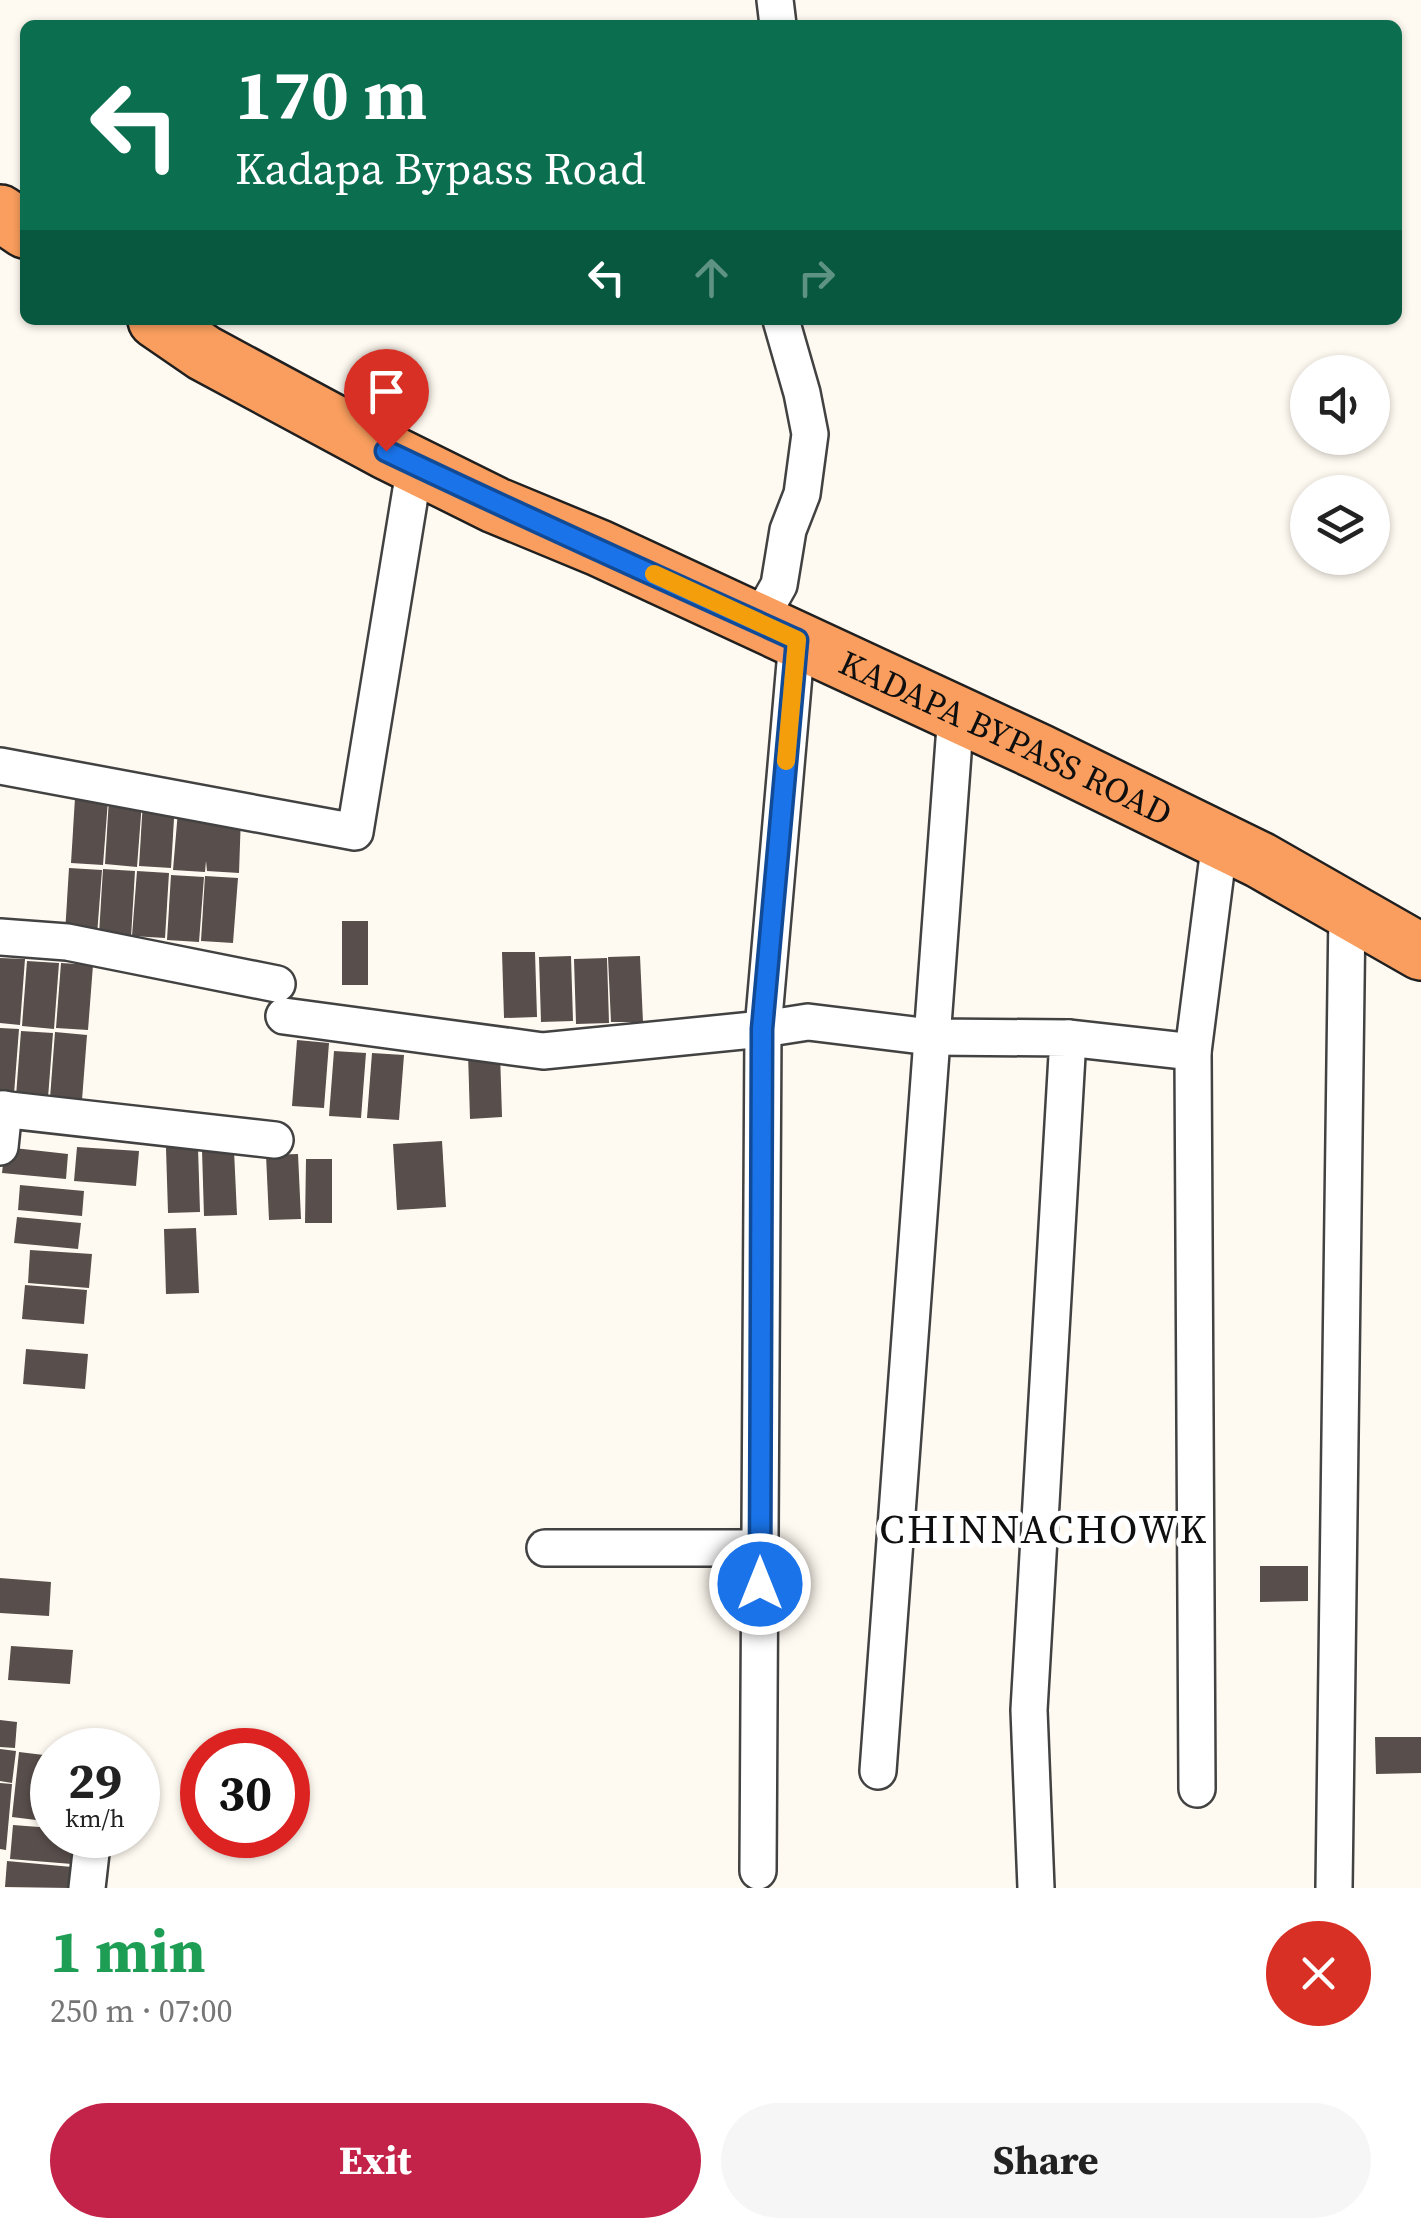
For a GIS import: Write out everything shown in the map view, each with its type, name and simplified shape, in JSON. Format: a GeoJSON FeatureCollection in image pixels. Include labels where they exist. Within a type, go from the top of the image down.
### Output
{"type":"FeatureCollection","features":[{"type":"Feature","properties":{"kind":"highway","name":"KADAPA BYPASS ROAD"},"geometry":{"type":"LineString","coordinates":[[163,325],[204,353],[415,465],[1220,840],[1421,952]]}},
{"type":"Feature","properties":{"kind":"street"},"geometry":{"type":"LineString","coordinates":[[758,1870],[762,1029],[779,585],[788,530],[802,494],[810,434],[782,325]]}},
{"type":"Feature","properties":{"kind":"street"},"geometry":{"type":"LineString","coordinates":[[0,766],[355,832],[415,465]]}},
{"type":"Feature","properties":{"kind":"street"},"geometry":{"type":"LineString","coordinates":[[878,1771],[956,714]]}},
{"type":"Feature","properties":{"kind":"street"},"geometry":{"type":"LineString","coordinates":[[1197,1790],[1192,1052],[1220,840]]}},
{"type":"Feature","properties":{"kind":"street"},"geometry":{"type":"LineString","coordinates":[[1334,1888],[1348,910]]}},
{"type":"Feature","properties":{"kind":"street"},"geometry":{"type":"LineString","coordinates":[[0,937],[67,942],[281,1000],[542,1051],[808,1022],[930,1037],[1068,1038],[1192,1052]]}},
{"type":"Feature","properties":{"kind":"street"},"geometry":{"type":"LineString","coordinates":[[1036,1888],[1030,1710],[1068,1038]]}},
{"type":"Feature","properties":{"kind":"street"},"geometry":{"type":"LineString","coordinates":[[0,1147],[2,1109],[275,1140]]}},
{"type":"Feature","properties":{"kind":"street"},"geometry":{"type":"LineString","coordinates":[[545,1548],[760,1548]]}},
{"type":"Feature","properties":{"kind":"street"},"geometry":{"type":"LineString","coordinates":[[87,1888],[90,1858]]}},
{"type":"Feature","properties":{"kind":"building"},"geometry":{"type":"Polygon","coordinates":[[[75,798],[108,800],[103,865],[71,863],[75,798]]]}},
{"type":"Feature","properties":{"kind":"building"},"geometry":{"type":"Polygon","coordinates":[[[109,799],[142,802],[137,867],[105,864],[109,799]]]}},
{"type":"Feature","properties":{"kind":"building"},"geometry":{"type":"Polygon","coordinates":[[[143,801],[175,803],[171,868],[139,866],[143,801]]]}},
{"type":"Feature","properties":{"kind":"building"},"geometry":{"type":"Polygon","coordinates":[[[178,811],[241,815],[239,873],[207,871],[206,861],[205,872],[173,870],[178,811]]]}},
{"type":"Feature","properties":{"kind":"building"},"geometry":{"type":"Polygon","coordinates":[[[69,868],[102,870],[97,935],[65,933],[69,868]]]}},
{"type":"Feature","properties":{"kind":"building"},"geometry":{"type":"Polygon","coordinates":[[[103,869],[135,871],[131,937],[99,934],[103,869]]]}},
{"type":"Feature","properties":{"kind":"building"},"geometry":{"type":"Polygon","coordinates":[[[137,871],[169,873],[165,938],[132,936],[137,871]]]}},
{"type":"Feature","properties":{"kind":"building"},"geometry":{"type":"Polygon","coordinates":[[[171,875],[204,877],[199,942],[167,940],[171,875]]]}},
{"type":"Feature","properties":{"kind":"building"},"geometry":{"type":"Polygon","coordinates":[[[205,876],[238,878],[233,943],[201,941],[205,876]]]}},
{"type":"Feature","properties":{"kind":"building"},"geometry":{"type":"Polygon","coordinates":[[[342,921],[368,921],[368,985],[342,985],[342,921]]]}},
{"type":"Feature","properties":{"kind":"building"},"geometry":{"type":"Polygon","coordinates":[[[502,952],[535,952],[537,1017],[504,1018],[502,952]]]}},
{"type":"Feature","properties":{"kind":"building"},"geometry":{"type":"Polygon","coordinates":[[[571,956],[573,1021],[541,1022],[539,957],[571,956]]]}},
{"type":"Feature","properties":{"kind":"building"},"geometry":{"type":"Polygon","coordinates":[[[640,956],[643,1022],[611,1022],[608,957],[640,956]]]}},
{"type":"Feature","properties":{"kind":"building"},"geometry":{"type":"Polygon","coordinates":[[[0,958],[25,959],[20,1025],[0,1023],[0,958]]]}},
{"type":"Feature","properties":{"kind":"building"},"geometry":{"type":"Polygon","coordinates":[[[607,958],[609,1023],[576,1024],[574,959],[607,958]]]}},
{"type":"Feature","properties":{"kind":"building"},"geometry":{"type":"Polygon","coordinates":[[[27,961],[59,963],[54,1029],[22,1026],[27,961]]]}},
{"type":"Feature","properties":{"kind":"building"},"geometry":{"type":"Polygon","coordinates":[[[61,963],[93,965],[88,1030],[56,1028],[61,963]]]}},
{"type":"Feature","properties":{"kind":"building"},"geometry":{"type":"Polygon","coordinates":[[[0,1028],[19,1029],[14,1094],[0,1094],[0,1028]]]}},
{"type":"Feature","properties":{"kind":"building"},"geometry":{"type":"Polygon","coordinates":[[[21,1031],[53,1033],[48,1098],[16,1096],[21,1031]]]}},
{"type":"Feature","properties":{"kind":"building"},"geometry":{"type":"Polygon","coordinates":[[[55,1032],[87,1035],[82,1100],[50,1098],[55,1032]]]}},
{"type":"Feature","properties":{"kind":"building"},"geometry":{"type":"Polygon","coordinates":[[[297,1040],[329,1043],[324,1108],[292,1106],[297,1040]]]}},
{"type":"Feature","properties":{"kind":"building"},"geometry":{"type":"Polygon","coordinates":[[[334,1051],[366,1053],[361,1118],[329,1116],[334,1051]]]}},
{"type":"Feature","properties":{"kind":"building"},"geometry":{"type":"Polygon","coordinates":[[[500,1052],[502,1117],[470,1119],[468,1053],[500,1052]]]}},
{"type":"Feature","properties":{"kind":"building"},"geometry":{"type":"Polygon","coordinates":[[[372,1053],[404,1055],[399,1120],[367,1118],[372,1053]]]}},
{"type":"Feature","properties":{"kind":"building"},"geometry":{"type":"Polygon","coordinates":[[[442,1141],[446,1207],[397,1210],[393,1144],[442,1141]]]}},
{"type":"Feature","properties":{"kind":"building"},"geometry":{"type":"Polygon","coordinates":[[[5,1147],[68,1154],[66,1179],[2,1173],[5,1147]]]}},
{"type":"Feature","properties":{"kind":"building"},"geometry":{"type":"Polygon","coordinates":[[[77,1147],[139,1151],[136,1186],[74,1181],[77,1147]]]}},
{"type":"Feature","properties":{"kind":"building"},"geometry":{"type":"Polygon","coordinates":[[[198,1147],[200,1212],[168,1213],[166,1148],[198,1147]]]}},
{"type":"Feature","properties":{"kind":"building"},"geometry":{"type":"Polygon","coordinates":[[[202,1150],[234,1150],[237,1215],[204,1216],[202,1150]]]}},
{"type":"Feature","properties":{"kind":"building"},"geometry":{"type":"Polygon","coordinates":[[[298,1154],[301,1219],[269,1220],[266,1155],[298,1154]]]}},
{"type":"Feature","properties":{"kind":"building"},"geometry":{"type":"Polygon","coordinates":[[[306,1159],[332,1159],[332,1223],[305,1223],[306,1159]]]}},
{"type":"Feature","properties":{"kind":"building"},"geometry":{"type":"Polygon","coordinates":[[[20,1185],[84,1191],[82,1216],[18,1210],[20,1185]]]}},
{"type":"Feature","properties":{"kind":"building"},"geometry":{"type":"Polygon","coordinates":[[[17,1217],[81,1223],[78,1249],[14,1243],[17,1217]]]}},
{"type":"Feature","properties":{"kind":"building"},"geometry":{"type":"Polygon","coordinates":[[[196,1228],[199,1293],[166,1294],[164,1229],[196,1228]]]}},
{"type":"Feature","properties":{"kind":"building"},"geometry":{"type":"Polygon","coordinates":[[[30,1250],[92,1254],[89,1288],[28,1283],[30,1250]]]}},
{"type":"Feature","properties":{"kind":"building"},"geometry":{"type":"Polygon","coordinates":[[[25,1285],[87,1290],[84,1324],[22,1319],[25,1285]]]}},
{"type":"Feature","properties":{"kind":"building"},"geometry":{"type":"Polygon","coordinates":[[[26,1349],[88,1354],[85,1389],[23,1384],[26,1349]]]}},
{"type":"Feature","properties":{"kind":"building"},"geometry":{"type":"Polygon","coordinates":[[[1260,1566],[1308,1566],[1308,1601],[1260,1602],[1260,1566]]]}},
{"type":"Feature","properties":{"kind":"building"},"geometry":{"type":"Polygon","coordinates":[[[0,1578],[51,1582],[49,1616],[0,1613],[0,1578]]]}},
{"type":"Feature","properties":{"kind":"building"},"geometry":{"type":"Polygon","coordinates":[[[11,1646],[73,1650],[70,1684],[8,1680],[11,1646]]]}},
{"type":"Feature","properties":{"kind":"building"},"geometry":{"type":"Polygon","coordinates":[[[0,1720],[17,1722],[15,1748],[0,1747],[0,1720]]]}},
{"type":"Feature","properties":{"kind":"building"},"geometry":{"type":"Polygon","coordinates":[[[1375,1737],[1421,1737],[1421,1773],[1376,1774],[1375,1737]]]}},
{"type":"Feature","properties":{"kind":"building"},"geometry":{"type":"Polygon","coordinates":[[[0,1749],[16,1751],[12,1783],[0,1781],[0,1749]]]}},
{"type":"Feature","properties":{"kind":"building"},"geometry":{"type":"Polygon","coordinates":[[[19,1752],[30,1753],[30,1819],[12,1817],[19,1752]]]}},
{"type":"Feature","properties":{"kind":"building"},"geometry":{"type":"Polygon","coordinates":[[[0,1783],[12,1784],[6,1850],[0,1849],[0,1783]]]}},
{"type":"Feature","properties":{"kind":"building"},"geometry":{"type":"Polygon","coordinates":[[[13,1825],[30,1826],[30,1858],[72,1858],[72,1864],[10,1859],[13,1825]]]}},
{"type":"Feature","properties":{"kind":"building"},"geometry":{"type":"Polygon","coordinates":[[[7,1861],[72,1867],[70,1888],[5,1887],[7,1861]]]}},
{"type":"Feature","properties":{"kind":"slow traffic"},"geometry":{"type":"LineString","coordinates":[[654,574],[797,640],[786,761]]}},
{"type":"Feature","properties":{"kind":"district","name":"CHINNACHOWK"},"geometry":{"type":"Point","coordinates":[1044,1529]}},
{"type":"Feature","properties":{"kind":"route"},"geometry":{"type":"LineString","coordinates":[[386,451],[496,505],[797,640],[762,1029],[760,1584]]}}]}
